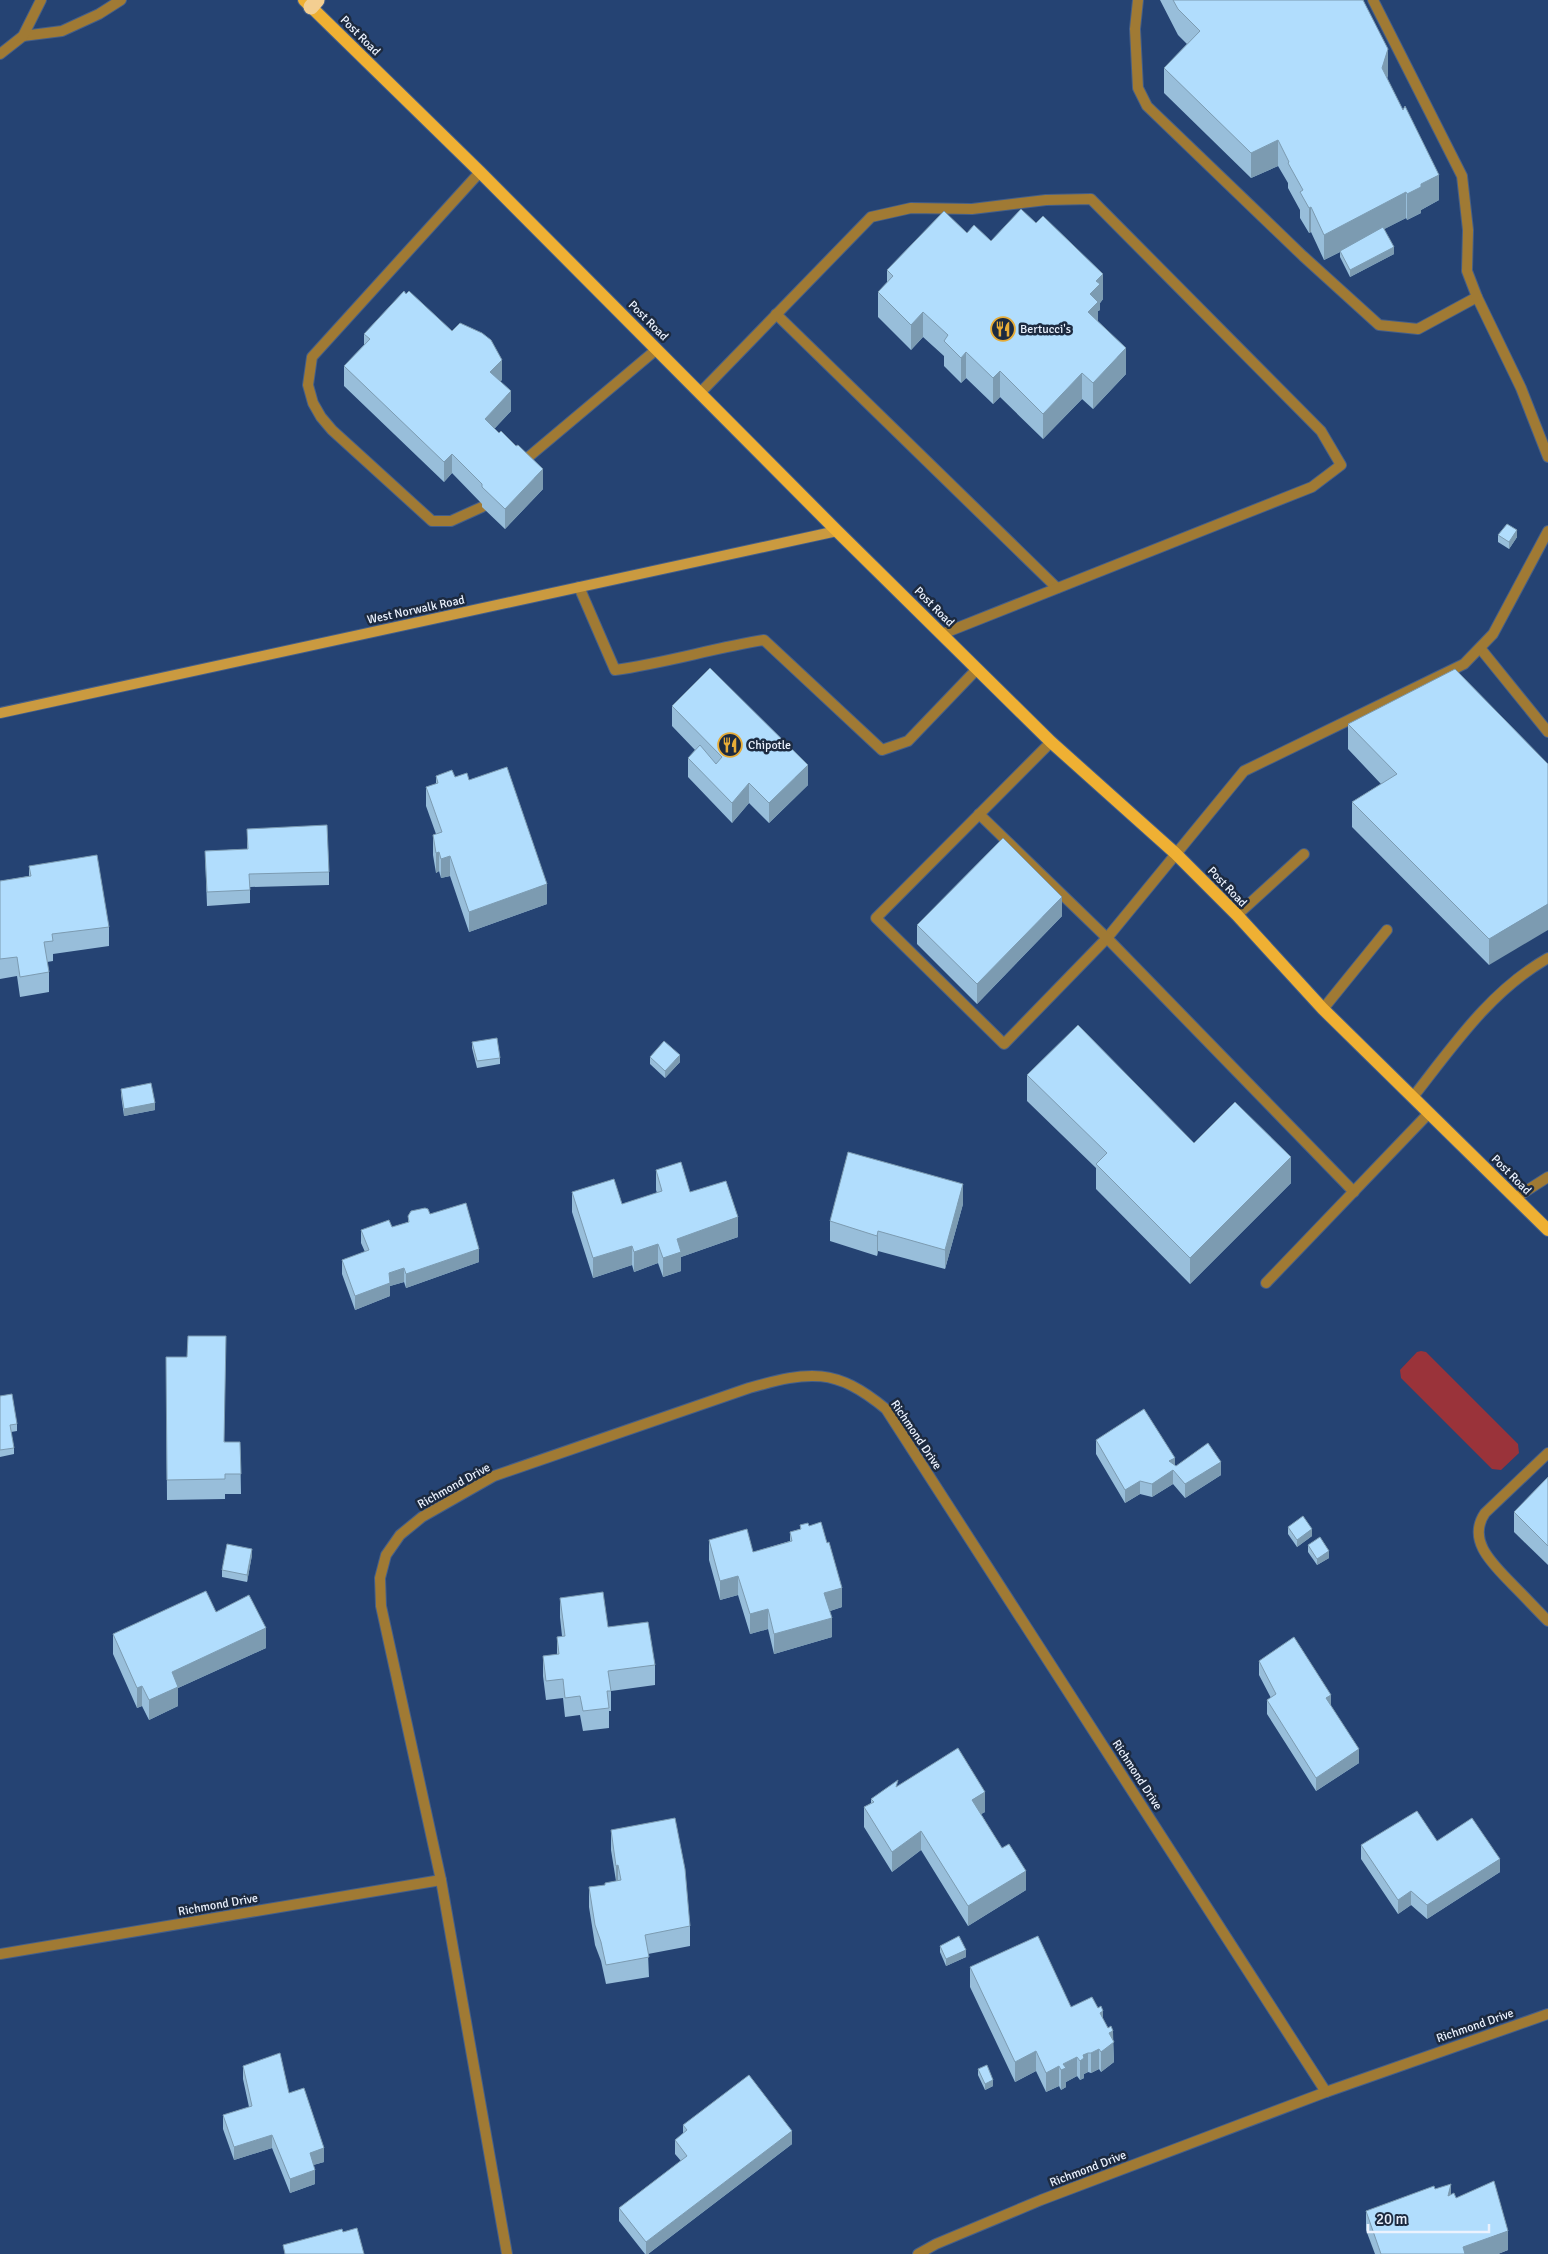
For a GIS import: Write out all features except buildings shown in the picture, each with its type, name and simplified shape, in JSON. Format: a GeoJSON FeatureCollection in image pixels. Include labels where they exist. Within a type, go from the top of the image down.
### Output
{"type":"FeatureCollection","features":[{"type":"Feature","properties":{"kind":"main road","name":"Post Road"},"geometry":{"type":"LineString","coordinates":[[311,2],[976,669],[1051,742],[1175,853],[1323,1009],[1548,1230]]}},
{"type":"Feature","properties":{"kind":"main road","name":"West Norwalk Road"},"geometry":{"type":"LineString","coordinates":[[0,713],[837,531]]}},
{"type":"Feature","properties":{"kind":"street"},"geometry":{"type":"LineString","coordinates":[[0,54],[23,36],[41,0]]}},
{"type":"Feature","properties":{"kind":"street"},"geometry":{"type":"LineString","coordinates":[[23,36],[62,31],[98,14],[121,0]]}},
{"type":"Feature","properties":{"kind":"street"},"geometry":{"type":"LineString","coordinates":[[1138,0],[1135,29],[1138,88],[1147,106],[1302,256],[1379,325],[1418,329],[1477,297]]}},
{"type":"Feature","properties":{"kind":"street"},"geometry":{"type":"LineString","coordinates":[[1373,0],[1462,176],[1468,230],[1467,271],[1477,297],[1521,388],[1548,457]]}},
{"type":"Feature","properties":{"kind":"street"},"geometry":{"type":"LineString","coordinates":[[480,172],[312,357],[308,385],[313,403],[321,417],[332,430],[432,521],[451,521],[482,507]]}},
{"type":"Feature","properties":{"kind":"street"},"geometry":{"type":"LineString","coordinates":[[700,392],[870,217],[911,208],[972,209],[1046,200],[1091,199],[1320,431],[1341,465],[1312,487],[942,634]]}},
{"type":"Feature","properties":{"kind":"street"},"geometry":{"type":"LineString","coordinates":[[776,314],[1057,588]]}},
{"type":"Feature","properties":{"kind":"street"},"geometry":{"type":"LineString","coordinates":[[518,465],[657,349]]}},
{"type":"Feature","properties":{"kind":"street"},"geometry":{"type":"LineString","coordinates":[[1051,742],[876,918],[1004,1044],[1107,938],[1244,771],[1464,664],[1493,634],[1548,531]]}},
{"type":"Feature","properties":{"kind":"street"},"geometry":{"type":"LineString","coordinates":[[579,587],[615,670],[648,666],[730,646],[764,640],[882,750],[908,741],[976,669]]}},
{"type":"Feature","properties":{"kind":"street"},"geometry":{"type":"LineString","coordinates":[[1480,648],[1548,732]]}},
{"type":"Feature","properties":{"kind":"street"},"geometry":{"type":"LineString","coordinates":[[979,814],[1107,938],[1354,1192]]}},
{"type":"Feature","properties":{"kind":"street"},"geometry":{"type":"LineString","coordinates":[[1236,916],[1304,854]]}},
{"type":"Feature","properties":{"kind":"street"},"geometry":{"type":"LineString","coordinates":[[1323,1009],[1387,930]]}},
{"type":"Feature","properties":{"kind":"street"},"geometry":{"type":"LineString","coordinates":[[1413,1097],[1478,1013],[1534,966],[1548,958]]}},
{"type":"Feature","properties":{"kind":"street"},"geometry":{"type":"LineString","coordinates":[[1266,1283],[1429,1113]]}},
{"type":"Feature","properties":{"kind":"street"},"geometry":{"type":"LineString","coordinates":[[1515,1198],[1548,1177]]}},
{"type":"Feature","properties":{"kind":"street","name":"Richmond Drive"},"geometry":{"type":"LineString","coordinates":[[507,2254],[441,1880],[381,1606],[380,1578],[386,1555],[400,1535],[422,1517],[494,1476],[790,1376],[816,1376],[845,1381],[867,1393],[886,1409],[1326,2092]]}},
{"type":"Feature","properties":{"kind":"street"},"geometry":{"type":"LineString","coordinates":[[1548,1453],[1485,1513],[1478,1529],[1480,1542],[1487,1557],[1548,1621]]}},
{"type":"Feature","properties":{"kind":"street","name":"Richmond Drive"},"geometry":{"type":"LineString","coordinates":[[0,1954],[441,1880]]}},
{"type":"Feature","properties":{"kind":"street","name":"Richmond Drive"},"geometry":{"type":"LineString","coordinates":[[918,2254],[936,2244],[1041,2200],[1326,2092],[1548,2014]]}},
{"type":"Feature","properties":{"kind":"shaded area"},"geometry":{"type":"Polygon","coordinates":[[[1417,1352],[1426,1352],[1518,1444],[1519,1453],[1501,1470],[1492,1469],[1401,1378],[1400,1370],[1417,1352]]]}},
{"type":"Feature","properties":{"kind":"place","name":"Bertucci's"},"geometry":{"type":"Point","coordinates":[1003,329]}},
{"type":"Feature","properties":{"kind":"place","name":"Chipotle"},"geometry":{"type":"Point","coordinates":[730,745]}}]}
